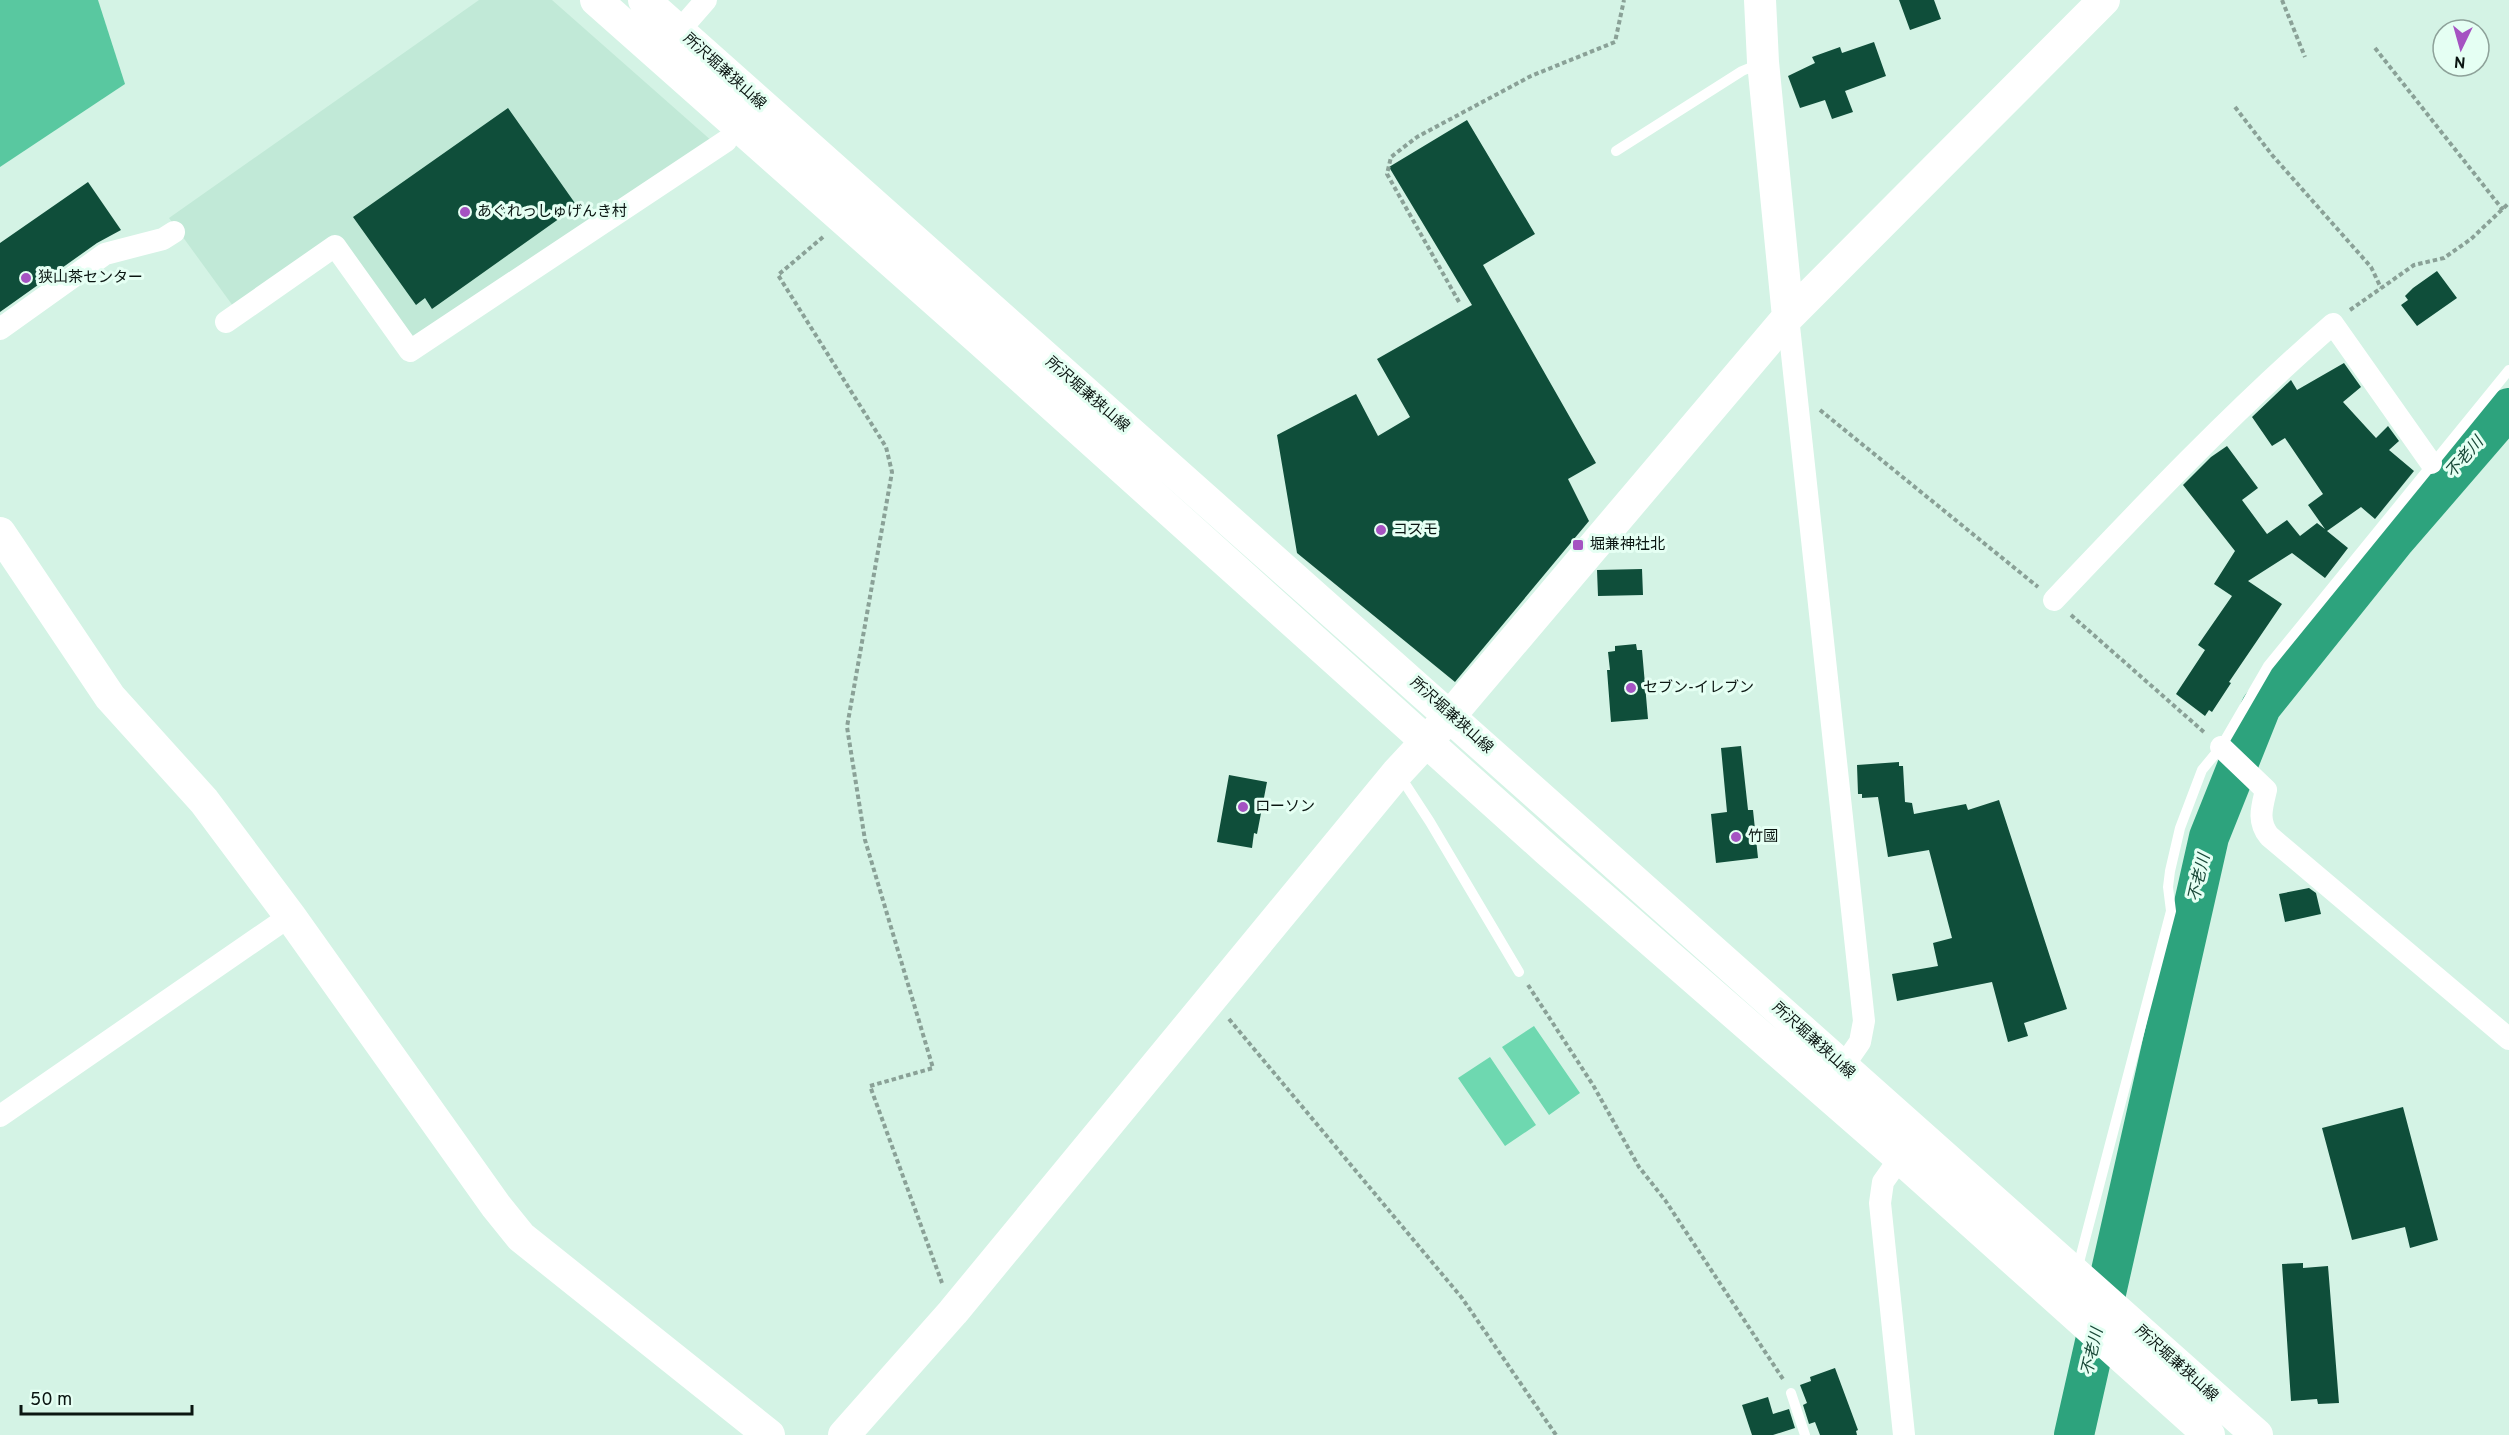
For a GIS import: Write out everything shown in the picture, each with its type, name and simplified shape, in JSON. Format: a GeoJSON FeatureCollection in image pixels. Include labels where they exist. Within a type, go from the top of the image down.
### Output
{"type":"FeatureCollection","features":[{"type":"Feature","properties":{"kind":"main road","name":"所沢堀兼狭山線"},"geometry":{"type":"LineString","coordinates":[[596,0],[844,219],[1615,910],[2072,1310],[2209,1435]]}},
{"type":"Feature","properties":{"kind":"main road","name":"所沢堀兼狭山線"},"geometry":{"type":"LineString","coordinates":[[644,0],[958,283],[1450,716],[1842,1068],[2257,1435]]}},
{"type":"Feature","properties":{"kind":"main road"},"geometry":{"type":"LineString","coordinates":[[1760,0],[1763,62],[1788,317]]}},
{"type":"Feature","properties":{"kind":"main road"},"geometry":{"type":"LineString","coordinates":[[844,1435],[953,1312],[1213,1000],[1397,773],[1450,716],[1788,317],[2104,0]]}},
{"type":"Feature","properties":{"kind":"main road"},"geometry":{"type":"LineString","coordinates":[[0,533],[110,697],[204,801],[290,916],[496,1206],[521,1237],[769,1435]]}},
{"type":"Feature","properties":{"kind":"street"},"geometry":{"type":"LineString","coordinates":[[679,32],[706,0]]}},
{"type":"Feature","properties":{"kind":"street"},"geometry":{"type":"LineString","coordinates":[[226,322],[335,246],[410,351],[726,141]]}},
{"type":"Feature","properties":{"kind":"street"},"geometry":{"type":"LineString","coordinates":[[0,329],[105,254],[163,239],[174,231]]}},
{"type":"Feature","properties":{"kind":"street"},"geometry":{"type":"LineString","coordinates":[[1788,317],[1864,1021],[1860,1042],[1842,1068]]}},
{"type":"Feature","properties":{"kind":"street"},"geometry":{"type":"LineString","coordinates":[[2054,600],[2190,456],[2276,373],[2333,324],[2431,463]]}},
{"type":"Feature","properties":{"kind":"street"},"geometry":{"type":"LineString","coordinates":[[2221,747],[2266,789],[2260,817],[2262,828],[2509,1039]]}},
{"type":"Feature","properties":{"kind":"street"},"geometry":{"type":"LineString","coordinates":[[0,1116],[290,916]]}},
{"type":"Feature","properties":{"kind":"street"},"geometry":{"type":"LineString","coordinates":[[1900,1158],[1883,1182],[1880,1203],[1904,1435]]}},
{"type":"Feature","properties":{"kind":"lane"},"geometry":{"type":"LineString","coordinates":[[1616,151],[1742,71],[1763,62]]}},
{"type":"Feature","properties":{"kind":"lane"},"geometry":{"type":"LineString","coordinates":[[2077,1277],[2171,911],[2168,887],[2180,828],[2202,770],[2221,747],[2268,666],[2509,370]]}},
{"type":"Feature","properties":{"kind":"lane"},"geometry":{"type":"LineString","coordinates":[[1397,773],[1430,822],[1519,972]]}},
{"type":"Feature","properties":{"kind":"lane"},"geometry":{"type":"LineString","coordinates":[[1791,1393],[1805,1435]]}},
{"type":"Feature","properties":{"kind":"path"},"geometry":{"type":"LineString","coordinates":[[1459,302],[1388,174],[1391,157],[1418,137],[1531,75],[1615,42],[1624,0]]}},
{"type":"Feature","properties":{"kind":"path"},"geometry":{"type":"LineString","coordinates":[[2282,0],[2305,57]]}},
{"type":"Feature","properties":{"kind":"path"},"geometry":{"type":"LineString","coordinates":[[2375,48],[2503,210]]}},
{"type":"Feature","properties":{"kind":"path"},"geometry":{"type":"LineString","coordinates":[[2235,107],[2272,155],[2371,267],[2381,288]]}},
{"type":"Feature","properties":{"kind":"path"},"geometry":{"type":"LineString","coordinates":[[2333,324],[2414,265],[2444,258],[2509,203]]}},
{"type":"Feature","properties":{"kind":"path"},"geometry":{"type":"LineString","coordinates":[[844,219],[778,275],[886,447],[890,460],[892,472],[847,727],[865,840],[933,1068],[870,1086],[953,1312]]}},
{"type":"Feature","properties":{"kind":"path"},"geometry":{"type":"LineString","coordinates":[[1796,391],[2054,600],[2221,747]]}},
{"type":"Feature","properties":{"kind":"path"},"geometry":{"type":"LineString","coordinates":[[1519,972],[1593,1085],[1639,1167],[1759,1339],[1791,1393]]}},
{"type":"Feature","properties":{"kind":"path"},"geometry":{"type":"LineString","coordinates":[[1213,1000],[1456,1290],[1556,1435]]}},
{"type":"Feature","properties":{"kind":"shaded area"},"geometry":{"type":"Polygon","coordinates":[[[479,0],[552,0],[713,142],[416,339],[407,335],[335,235],[233,306],[169,218],[479,0]]]}},
{"type":"Feature","properties":{"kind":"green space"},"geometry":{"type":"Polygon","coordinates":[[[0,0],[98,0],[125,84],[0,167],[0,0]]]}},
{"type":"Feature","properties":{"kind":"green space"},"geometry":{"type":"Polygon","coordinates":[[[1534,1026],[1580,1093],[1549,1115],[1502,1047],[1534,1026]]]}},
{"type":"Feature","properties":{"kind":"green space"},"geometry":{"type":"Polygon","coordinates":[[[1490,1057],[1536,1125],[1505,1146],[1458,1078],[1490,1057]]]}},
{"type":"Feature","properties":{"kind":"building"},"geometry":{"type":"Polygon","coordinates":[[[1899,0],[1934,0],[1941,19],[1910,30],[1899,0]]]}},
{"type":"Feature","properties":{"kind":"building"},"geometry":{"type":"Polygon","coordinates":[[[1874,42],[1886,76],[1845,91],[1853,112],[1832,119],[1825,100],[1800,108],[1788,76],[1815,63],[1812,57],[1840,47],[1842,53],[1874,42]]]}},
{"type":"Feature","properties":{"kind":"building","name":"あぐれっしゅげんき村"},"geometry":{"type":"Polygon","coordinates":[[[508,108],[577,206],[432,309],[425,298],[416,305],[353,217],[508,108]]]}},
{"type":"Feature","properties":{"kind":"building"},"geometry":{"type":"Polygon","coordinates":[[[1467,120],[1535,234],[1483,265],[1596,463],[1568,479],[1589,521],[1455,682],[1297,553],[1277,435],[1356,394],[1378,436],[1410,417],[1377,359],[1472,305],[1389,167],[1467,120]]]}},
{"type":"Feature","properties":{"kind":"building","name":"狭山茶センター"},"geometry":{"type":"Polygon","coordinates":[[[88,182],[121,230],[97,243],[0,312],[0,243],[88,182]]]}},
{"type":"Feature","properties":{"kind":"building"},"geometry":{"type":"Polygon","coordinates":[[[2437,271],[2457,298],[2417,326],[2401,305],[2408,300],[2405,296],[2413,288],[2437,271]]]}},
{"type":"Feature","properties":{"kind":"building"},"geometry":{"type":"Polygon","coordinates":[[[2344,363],[2361,387],[2343,402],[2376,438],[2388,426],[2399,441],[2389,450],[2414,471],[2375,519],[2361,507],[2327,531],[2348,548],[2325,578],[2292,553],[2248,581],[2282,604],[2229,682],[2231,683],[2212,712],[2209,710],[2205,716],[2176,694],[2205,650],[2198,645],[2232,596],[2214,584],[2235,551],[2183,485],[2211,457],[2227,446],[2258,488],[2242,500],[2267,534],[2287,520],[2300,536],[2317,523],[2325,529],[2308,505],[2323,494],[2285,438],[2272,446],[2252,417],[2291,380],[2297,390],[2344,363]]]}},
{"type":"Feature","properties":{"kind":"building"},"geometry":{"type":"Polygon","coordinates":[[[1642,569],[1643,595],[1598,596],[1597,570],[1642,569]]]}},
{"type":"Feature","properties":{"kind":"building"},"geometry":{"type":"Polygon","coordinates":[[[1636,644],[1637,650],[1642,650],[1648,719],[1611,722],[1608,652],[1615,651],[1615,646],[1636,644]]]}},
{"type":"Feature","properties":{"kind":"building"},"geometry":{"type":"Polygon","coordinates":[[[1741,746],[1748,810],[1753,810],[1758,858],[1716,863],[1711,814],[1727,812],[1721,748],[1741,746]]]}},
{"type":"Feature","properties":{"kind":"building"},"geometry":{"type":"Polygon","coordinates":[[[1899,762],[1899,766],[1903,766],[1905,802],[1912,803],[1914,814],[1966,804],[1968,810],[1999,800],[2067,1009],[2024,1023],[2028,1036],[2008,1042],[1992,982],[1897,1001],[1892,974],[1938,966],[1933,943],[1952,938],[1929,850],[1888,857],[1878,797],[1862,798],[1862,794],[1858,794],[1857,765],[1899,762]]]}},
{"type":"Feature","properties":{"kind":"building","name":"ローソン"},"geometry":{"type":"Polygon","coordinates":[[[1229,775],[1267,782],[1252,848],[1217,842],[1229,775]]]}},
{"type":"Feature","properties":{"kind":"building"},"geometry":{"type":"Polygon","coordinates":[[[2309,888],[2316,893],[2321,914],[2285,922],[2279,894],[2309,888]]]}},
{"type":"Feature","properties":{"kind":"building"},"geometry":{"type":"Polygon","coordinates":[[[2403,1107],[2438,1240],[2410,1248],[2405,1227],[2352,1240],[2322,1128],[2403,1107]]]}},
{"type":"Feature","properties":{"kind":"building"},"geometry":{"type":"Polygon","coordinates":[[[2303,1263],[2303,1268],[2328,1266],[2339,1403],[2318,1404],[2317,1399],[2291,1401],[2282,1264],[2303,1263]]]}},
{"type":"Feature","properties":{"kind":"building"},"geometry":{"type":"Polygon","coordinates":[[[1835,1368],[1858,1430],[1857,1435],[1820,1435],[1815,1422],[1809,1424],[1803,1405],[1807,1403],[1800,1385],[1811,1381],[1810,1377],[1835,1368]]]}},
{"type":"Feature","properties":{"kind":"building"},"geometry":{"type":"Polygon","coordinates":[[[1768,1397],[1773,1414],[1789,1409],[1795,1428],[1773,1435],[1752,1435],[1742,1405],[1768,1397]]]}},
{"type":"Feature","properties":{"kind":"waterway","name":"不老川"},"geometry":{"type":"LineString","coordinates":[[2074,1435],[2209,837],[2261,707],[2394,541],[2509,408]]}},
{"type":"Feature","properties":{"kind":"place","name":"あぐれっしゅげんき村"},"geometry":{"type":"Point","coordinates":[465,212]}},
{"type":"Feature","properties":{"kind":"place","name":"狭山茶センター"},"geometry":{"type":"Point","coordinates":[26,278]}},
{"type":"Feature","properties":{"kind":"place","name":"コスモ"},"geometry":{"type":"Point","coordinates":[1381,530]}},
{"type":"Feature","properties":{"kind":"place","name":"堀兼神社北"},"geometry":{"type":"Point","coordinates":[1578,545]}},
{"type":"Feature","properties":{"kind":"place","name":"セブン-イレブン"},"geometry":{"type":"Point","coordinates":[1631,688]}},
{"type":"Feature","properties":{"kind":"place","name":"ローソン"},"geometry":{"type":"Point","coordinates":[1243,807]}},
{"type":"Feature","properties":{"kind":"place","name":"竹國"},"geometry":{"type":"Point","coordinates":[1736,837]}}]}
